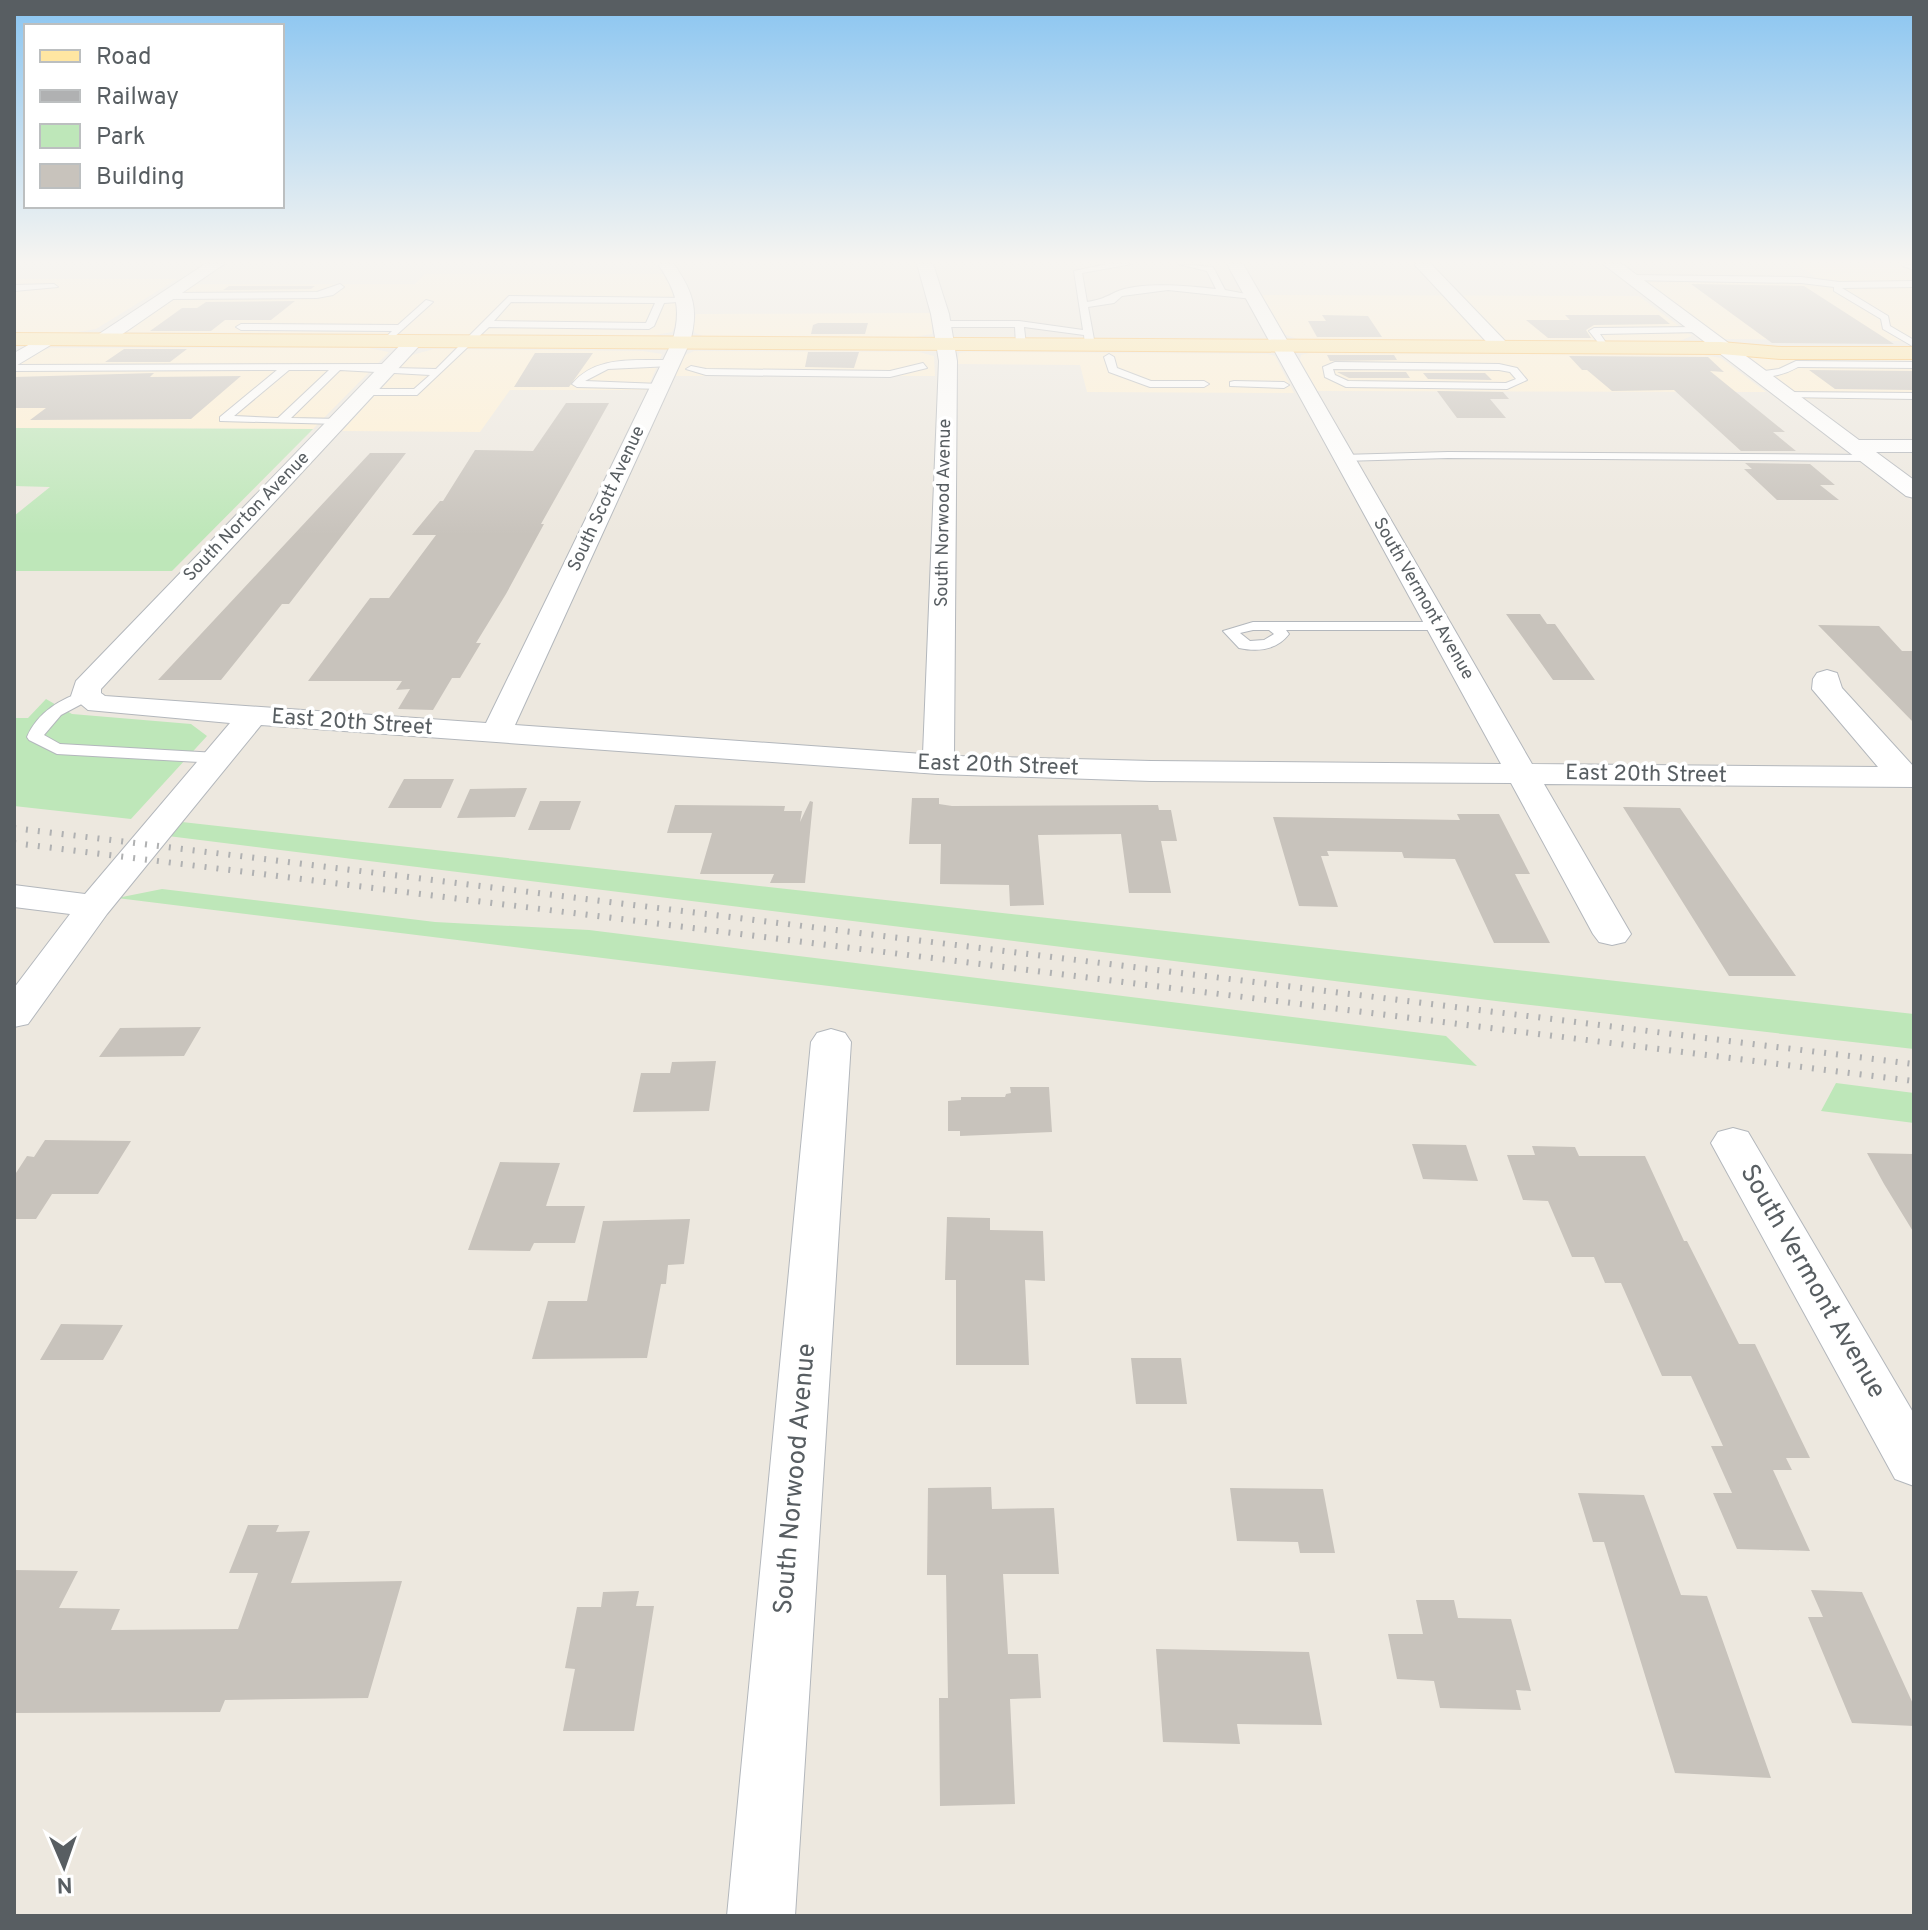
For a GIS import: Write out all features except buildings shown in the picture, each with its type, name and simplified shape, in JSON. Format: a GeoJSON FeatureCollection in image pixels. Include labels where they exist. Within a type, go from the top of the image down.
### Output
{"type":"FeatureCollection","features":[{"type":"Feature","properties":{"kind":"main road"},"geometry":{"type":"LineString","coordinates":[[633,354],[681,358],[724,354]]}},
{"type":"Feature","properties":{"kind":"street","name":"South Norton Avenue"},"geometry":{"type":"LineString","coordinates":[[86,696],[86,687],[388,369],[394,354]]}},
{"type":"Feature","properties":{"kind":"street","name":"South Scott Avenue"},"geometry":{"type":"LineString","coordinates":[[496,734],[660,387],[682,354]]}},
{"type":"Feature","properties":{"kind":"street","name":"South Norwood Avenue"},"geometry":{"type":"LineString","coordinates":[[938,765],[946,354]]}},
{"type":"Feature","properties":{"kind":"street","name":"South Vermont Avenue"},"geometry":{"type":"LineString","coordinates":[[1285,354],[1612,934]]}},
{"type":"Feature","properties":{"kind":"street"},"geometry":{"type":"LineString","coordinates":[[1729,354],[1914,491]]}},
{"type":"Feature","properties":{"kind":"street"},"geometry":{"type":"LineString","coordinates":[[1863,452],[1914,446]]}},
{"type":"Feature","properties":{"kind":"street"},"geometry":{"type":"LineString","coordinates":[[1827,679],[1827,689],[1908,777]]}},
{"type":"Feature","properties":{"kind":"street","name":"East 20th Street"},"geometry":{"type":"LineString","coordinates":[[86,696],[98,704],[938,765],[1151,771],[1908,777]]}},
{"type":"Feature","properties":{"kind":"street"},"geometry":{"type":"LineString","coordinates":[[14,1015],[94,906],[252,716]]}},
{"type":"Feature","properties":{"kind":"street"},"geometry":{"type":"LineString","coordinates":[[14,896],[94,906]]}},
{"type":"Feature","properties":{"kind":"street","name":"South Norwood Avenue"},"geometry":{"type":"LineString","coordinates":[[761,1916],[831,1042]]}},
{"type":"Feature","properties":{"kind":"street","name":"South Vermont Avenue"},"geometry":{"type":"LineString","coordinates":[[1733,1143],[1914,1463]]}},
{"type":"Feature","properties":{"kind":"lane"},"geometry":{"type":"LineString","coordinates":[[365,392],[417,392],[458,354]]}},
{"type":"Feature","properties":{"kind":"lane"},"geometry":{"type":"LineString","coordinates":[[1782,371],[1796,364],[1856,354]]}},
{"type":"Feature","properties":{"kind":"lane"},"geometry":{"type":"LineString","coordinates":[[1109,357],[1113,370],[1150,384],[1204,384]]}},
{"type":"Feature","properties":{"kind":"lane"},"geometry":{"type":"LineString","coordinates":[[660,387],[577,384],[586,373],[619,364],[681,358],[706,372],[890,374],[923,366]]}},
{"type":"Feature","properties":{"kind":"lane"},"geometry":{"type":"LineString","coordinates":[[1335,365],[1499,367],[1513,370],[1522,380],[1507,386],[1346,384],[1330,377],[1328,367],[1335,365]]}},
{"type":"Feature","properties":{"kind":"lane"},"geometry":{"type":"LineString","coordinates":[[287,367],[224,419],[339,421]]}},
{"type":"Feature","properties":{"kind":"lane"},"geometry":{"type":"LineString","coordinates":[[14,368],[338,367],[439,372]]}},
{"type":"Feature","properties":{"kind":"lane"},"geometry":{"type":"LineString","coordinates":[[281,421],[338,367]]}},
{"type":"Feature","properties":{"kind":"lane"},"geometry":{"type":"LineString","coordinates":[[1755,373],[1782,371],[1807,379],[1833,395]]}},
{"type":"Feature","properties":{"kind":"lane"},"geometry":{"type":"LineString","coordinates":[[1234,384],[1284,385]]}},
{"type":"Feature","properties":{"kind":"lane"},"geometry":{"type":"LineString","coordinates":[[1785,395],[1914,396]]}},
{"type":"Feature","properties":{"kind":"lane"},"geometry":{"type":"LineString","coordinates":[[1342,458],[1863,452]]}},
{"type":"Feature","properties":{"kind":"lane"},"geometry":{"type":"LineString","coordinates":[[1274,627],[1439,626]]}},
{"type":"Feature","properties":{"kind":"lane"},"geometry":{"type":"LineString","coordinates":[[86,696],[48,718],[38,727],[35,737],[57,749],[217,758]]}},
{"type":"Feature","properties":{"kind":"shaded area"},"geometry":{"type":"Polygon","coordinates":[[[34,354],[387,354],[313,429],[14,428],[14,366],[34,354]]]}},
{"type":"Feature","properties":{"kind":"shaded area"},"geometry":{"type":"Polygon","coordinates":[[[662,354],[647,390],[510,390],[480,432],[342,431],[412,355],[662,354]]]}},
{"type":"Feature","properties":{"kind":"shaded area"},"geometry":{"type":"Polygon","coordinates":[[[687,354],[927,354],[934,356],[935,376],[672,376],[681,357],[687,354]]]}},
{"type":"Feature","properties":{"kind":"shaded area"},"geometry":{"type":"Polygon","coordinates":[[[959,354],[1268,354],[1275,356],[1294,393],[1087,392],[1080,365],[957,364],[959,354]]]}},
{"type":"Feature","properties":{"kind":"shaded area"},"geometry":{"type":"Polygon","coordinates":[[[1301,355],[1704,355],[1721,358],[1766,392],[1317,391],[1300,360],[1301,355]]]}},
{"type":"Feature","properties":{"kind":"shaded area"},"geometry":{"type":"Polygon","coordinates":[[[1760,355],[1914,356],[1914,400],[1801,399],[1745,359],[1760,355]]]}},
{"type":"Feature","properties":{"kind":"green space"},"geometry":{"type":"Polygon","coordinates":[[[14,428],[313,429],[172,571],[14,571],[14,516],[50,487],[14,486],[14,428]]]}},
{"type":"Feature","properties":{"kind":"green space"},"geometry":{"type":"Polygon","coordinates":[[[46,699],[72,714],[191,724],[207,736],[131,819],[14,806],[14,718],[28,718],[46,699]]]}},
{"type":"Feature","properties":{"kind":"green space"},"geometry":{"type":"Polygon","coordinates":[[[182,822],[1914,1014],[1914,1049],[1496,1001],[168,836],[182,822]]]}},
{"type":"Feature","properties":{"kind":"green space"},"geometry":{"type":"Polygon","coordinates":[[[162,889],[435,922],[589,930],[1446,1036],[1477,1066],[117,898],[162,889]]]}},
{"type":"Feature","properties":{"kind":"green space"},"geometry":{"type":"Polygon","coordinates":[[[1836,1083],[1914,1093],[1914,1123],[1821,1111],[1836,1083]]]}},
{"type":"Feature","properties":{"kind":"railway"},"geometry":{"type":"LineString","coordinates":[[14,828],[1914,1064]]}},
{"type":"Feature","properties":{"kind":"railway"},"geometry":{"type":"LineString","coordinates":[[14,843],[1914,1081]]}}]}
